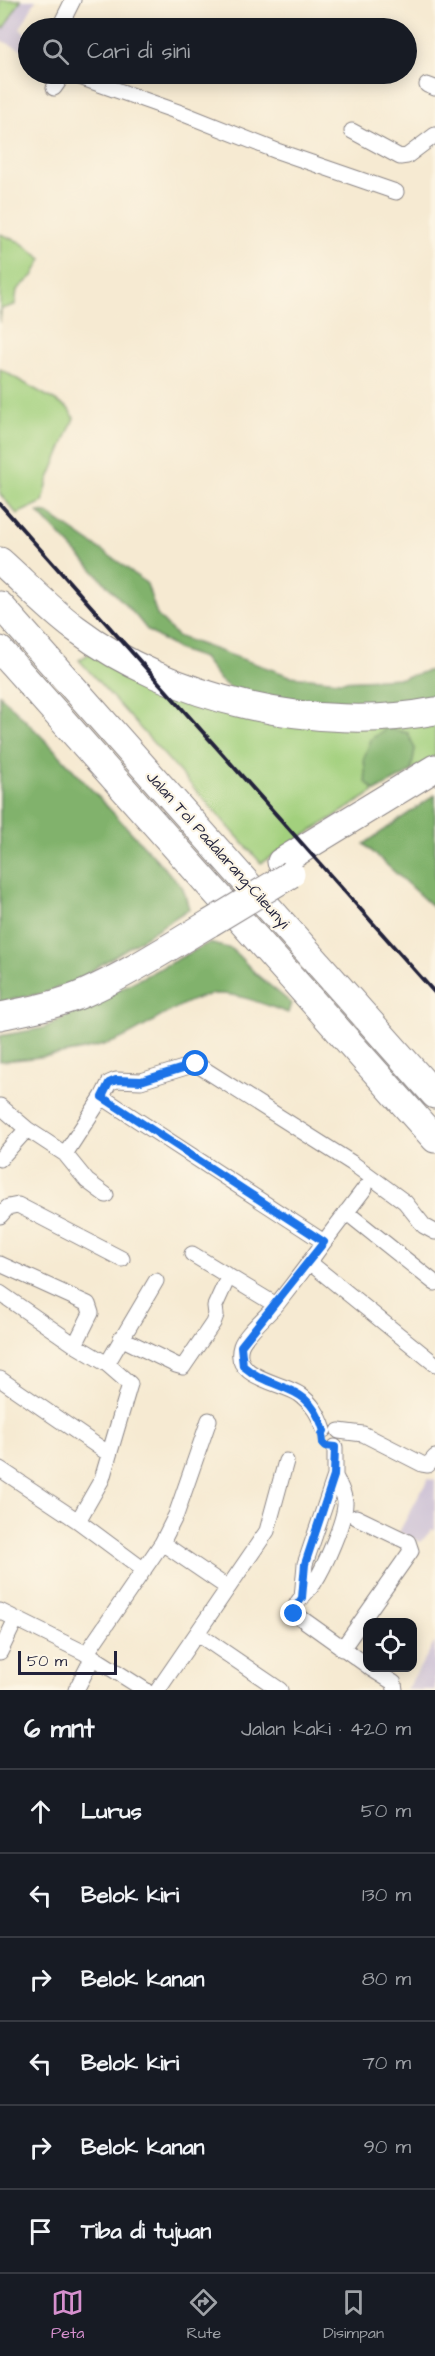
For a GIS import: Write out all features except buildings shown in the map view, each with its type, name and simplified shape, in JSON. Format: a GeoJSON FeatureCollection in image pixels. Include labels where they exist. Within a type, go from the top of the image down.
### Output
{"type":"FeatureCollection","features":[{"type":"Feature","properties":{"kind":"highway"},"geometry":{"type":"LineString","coordinates":[[0,561],[75,628],[128,662],[210,696],[277,712],[326,717],[371,718],[417,715],[435,711]]}},
{"type":"Feature","properties":{"kind":"highway","name":"Jalan Tol Padalarang–Cileunyi"},"geometry":{"type":"LineString","coordinates":[[0,605],[435,1095]]}},
{"type":"Feature","properties":{"kind":"highway","name":"Jalan Tol Padalarang–Cileunyi"},"geometry":{"type":"LineString","coordinates":[[0,650],[435,1139]]}},
{"type":"Feature","properties":{"kind":"highway"},"geometry":{"type":"LineString","coordinates":[[0,677],[89,772],[159,829]]}},
{"type":"Feature","properties":{"kind":"highway"},"geometry":{"type":"LineString","coordinates":[[286,868],[435,768]]}},
{"type":"Feature","properties":{"kind":"highway"},"geometry":{"type":"LineString","coordinates":[[0,1016],[39,1009],[84,994],[143,963],[207,917],[435,779]]}},
{"type":"Feature","properties":{"kind":"highway"},"geometry":{"type":"LineString","coordinates":[[0,1007],[32,1001],[70,989],[207,917]]}},
{"type":"Feature","properties":{"kind":"street"},"geometry":{"type":"LineString","coordinates":[[64,18],[73,0]]}},
{"type":"Feature","properties":{"kind":"street"},"geometry":{"type":"LineString","coordinates":[[99,84],[184,114],[277,151],[396,192]]}},
{"type":"Feature","properties":{"kind":"street"},"geometry":{"type":"LineString","coordinates":[[352,131],[400,157],[407,156],[435,135]]}},
{"type":"Feature","properties":{"kind":"street"},"geometry":{"type":"LineString","coordinates":[[65,1154],[109,1083],[116,1080],[141,1081],[189,1065],[202,1066],[369,1176],[405,1202],[424,1226],[435,1232]]}},
{"type":"Feature","properties":{"kind":"street"},"geometry":{"type":"LineString","coordinates":[[102,1097],[324,1242]]}},
{"type":"Feature","properties":{"kind":"street"},"geometry":{"type":"LineString","coordinates":[[0,1106],[27,1129],[65,1154],[87,1181],[106,1195]]}},
{"type":"Feature","properties":{"kind":"street"},"geometry":{"type":"LineString","coordinates":[[0,1159],[27,1129]]}},
{"type":"Feature","properties":{"kind":"street"},"geometry":{"type":"LineString","coordinates":[[302,1598],[305,1564],[334,1476],[335,1447],[341,1437],[331,1431],[317,1410],[298,1393],[250,1373],[243,1366],[241,1346],[276,1305],[365,1188]]}},
{"type":"Feature","properties":{"kind":"street"},"geometry":{"type":"LineString","coordinates":[[0,1216],[8,1208],[18,1205],[122,1259]]}},
{"type":"Feature","properties":{"kind":"street"},"geometry":{"type":"LineString","coordinates":[[346,1212],[435,1283]]}},
{"type":"Feature","properties":{"kind":"street"},"geometry":{"type":"LineString","coordinates":[[192,1254],[276,1305]]}},
{"type":"Feature","properties":{"kind":"street"},"geometry":{"type":"LineString","coordinates":[[309,1262],[435,1364]]}},
{"type":"Feature","properties":{"kind":"street"},"geometry":{"type":"LineString","coordinates":[[0,1264],[88,1304],[91,1313],[75,1345]]}},
{"type":"Feature","properties":{"kind":"street"},"geometry":{"type":"LineString","coordinates":[[107,1364],[156,1281]]}},
{"type":"Feature","properties":{"kind":"street"},"geometry":{"type":"LineString","coordinates":[[121,1338],[183,1367],[213,1323],[215,1306],[225,1284]]}},
{"type":"Feature","properties":{"kind":"street"},"geometry":{"type":"LineString","coordinates":[[0,1293],[75,1345],[107,1364],[130,1384],[102,1479],[78,1521]]}},
{"type":"Feature","properties":{"kind":"street"},"geometry":{"type":"LineString","coordinates":[[0,1378],[109,1454]]}},
{"type":"Feature","properties":{"kind":"street"},"geometry":{"type":"LineString","coordinates":[[76,1690],[90,1656],[162,1543],[176,1515],[209,1420]]}},
{"type":"Feature","properties":{"kind":"street"},"geometry":{"type":"LineString","coordinates":[[331,1431],[363,1434],[422,1464],[428,1465],[435,1457]]}},
{"type":"Feature","properties":{"kind":"street"},"geometry":{"type":"LineString","coordinates":[[158,1690],[267,1531],[286,1461]]}},
{"type":"Feature","properties":{"kind":"street"},"geometry":{"type":"LineString","coordinates":[[0,1470],[78,1521],[144,1570]]}},
{"type":"Feature","properties":{"kind":"street"},"geometry":{"type":"LineString","coordinates":[[334,1476],[343,1492],[345,1514],[321,1571],[314,1584],[294,1609],[294,1614],[363,1663]]}},
{"type":"Feature","properties":{"kind":"street"},"geometry":{"type":"LineString","coordinates":[[342,1649],[411,1551],[408,1542],[356,1517]]}},
{"type":"Feature","properties":{"kind":"street"},"geometry":{"type":"LineString","coordinates":[[162,1543],[228,1588]]}},
{"type":"Feature","properties":{"kind":"street"},"geometry":{"type":"LineString","coordinates":[[0,1611],[90,1656],[145,1690]]}},
{"type":"Feature","properties":{"kind":"street"},"geometry":{"type":"LineString","coordinates":[[0,1652],[16,1619]]}},
{"type":"Feature","properties":{"kind":"street"},"geometry":{"type":"LineString","coordinates":[[198,1634],[280,1690]]}},
{"type":"Feature","properties":{"kind":"street"},"geometry":{"type":"LineString","coordinates":[[377,1672],[394,1683],[395,1690]]}},
{"type":"Feature","properties":{"kind":"shaded area"},"geometry":{"type":"Polygon","coordinates":[[[0,0],[36,0],[26,18],[18,18],[18,48],[0,40],[0,0]]]}},
{"type":"Feature","properties":{"kind":"shaded area"},"geometry":{"type":"Polygon","coordinates":[[[428,1479],[435,1480],[435,1531],[432,1529],[421,1542],[399,1532],[428,1479]]]}},
{"type":"Feature","properties":{"kind":"shaded area"},"geometry":{"type":"Polygon","coordinates":[[[435,1642],[435,1690],[406,1690],[435,1642]]]}},
{"type":"Feature","properties":{"kind":"green space"},"geometry":{"type":"Polygon","coordinates":[[[0,0],[21,0],[4,28],[0,26],[0,0]]]}},
{"type":"Feature","properties":{"kind":"green space"},"geometry":{"type":"Polygon","coordinates":[[[0,234],[20,242],[42,259],[33,276],[17,290],[15,305],[1,309],[0,323],[0,234]]]}},
{"type":"Feature","properties":{"kind":"green space"},"geometry":{"type":"Polygon","coordinates":[[[0,369],[68,408],[74,418],[48,481],[43,502],[17,514],[0,494],[0,369]]]}},
{"type":"Feature","properties":{"kind":"green space"},"geometry":{"type":"Polygon","coordinates":[[[38,512],[47,513],[147,584],[157,615],[177,636],[290,676],[339,681],[402,678],[435,669],[435,696],[397,702],[329,703],[236,693],[220,680],[203,658],[179,650],[148,631],[38,512]]]}},
{"type":"Feature","properties":{"kind":"green space"},"geometry":{"type":"Polygon","coordinates":[[[93,651],[205,701],[435,718],[435,757],[375,791],[261,863],[79,660],[93,651]]]}},
{"type":"Feature","properties":{"kind":"green space"},"geometry":{"type":"Polygon","coordinates":[[[0,695],[52,747],[183,888],[189,909],[77,980],[44,993],[0,1002],[0,695]]]}},
{"type":"Feature","properties":{"kind":"green space"},"geometry":{"type":"Polygon","coordinates":[[[387,728],[408,733],[415,749],[411,772],[375,791],[366,782],[364,758],[371,739],[387,728]]]}},
{"type":"Feature","properties":{"kind":"green space"},"geometry":{"type":"Polygon","coordinates":[[[435,795],[435,909],[364,844],[435,795]]]}},
{"type":"Feature","properties":{"kind":"green space"},"geometry":{"type":"Polygon","coordinates":[[[209,943],[232,949],[256,974],[291,1003],[288,1013],[226,994],[205,996],[192,1000],[113,1042],[88,1049],[0,1061],[0,1036],[44,1028],[209,943]]]}},
{"type":"Feature","properties":{"kind":"railway"},"geometry":{"type":"LineString","coordinates":[[0,504],[435,993]]}},
{"type":"Feature","properties":{"kind":"route"},"geometry":{"type":"LineString","coordinates":[[196,1064],[141,1081],[116,1080],[109,1083],[102,1097],[324,1242],[241,1346],[240,1359],[243,1366],[250,1373],[298,1393],[317,1410],[324,1431],[321,1438],[323,1443],[326,1446],[335,1447],[334,1476],[305,1564],[302,1598],[296,1605],[294,1614]]}}]}
